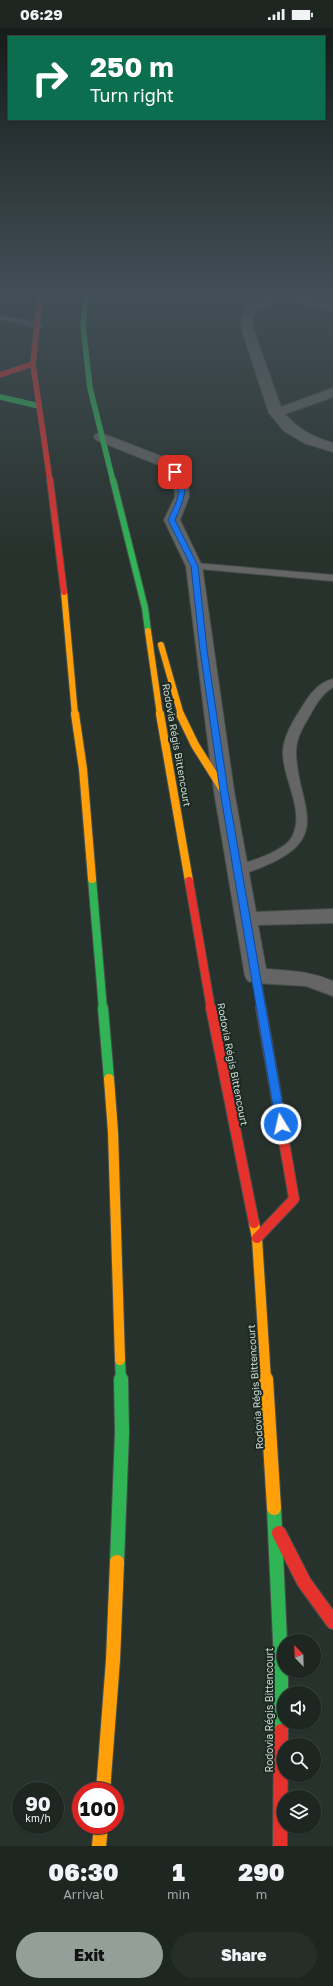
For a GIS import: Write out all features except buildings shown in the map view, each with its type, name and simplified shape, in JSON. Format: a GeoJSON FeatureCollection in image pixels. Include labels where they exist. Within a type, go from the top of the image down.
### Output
{"type":"FeatureCollection","features":[{"type":"Feature","properties":{"kind":"main road"},"geometry":{"type":"LineString","coordinates":[[35,380],[60,550],[72,690],[83,769],[113,1132],[122,1433],[113,1660],[104,1782]]}},
{"type":"Feature","properties":{"kind":"main road","name":"Rodovia Régis Bittencourt"},"geometry":{"type":"LineString","coordinates":[[89,380],[101,437],[145,608],[161,720],[218,1051],[257,1238],[275,1526],[281,1663],[280,1846]]}},
{"type":"Feature","properties":{"kind":"main road"},"geometry":{"type":"LineString","coordinates":[[0,397],[39,406]]}},
{"type":"Feature","properties":{"kind":"main road"},"geometry":{"type":"LineString","coordinates":[[145,608],[164,654],[180,713],[195,745],[224,791]]}},
{"type":"Feature","properties":{"kind":"main road"},"geometry":{"type":"LineString","coordinates":[[256,976],[294,1199],[257,1238]]}},
{"type":"Feature","properties":{"kind":"main road"},"geometry":{"type":"LineString","coordinates":[[275,1526],[304,1582],[333,1622]]}},
{"type":"Feature","properties":{"kind":"main road"},"geometry":{"type":"LineString","coordinates":[[99,1846],[100,1834]]}},
{"type":"Feature","properties":{"kind":"street"},"geometry":{"type":"LineString","coordinates":[[265,380],[276,413],[289,428],[310,440],[333,448]]}},
{"type":"Feature","properties":{"kind":"street"},"geometry":{"type":"LineString","coordinates":[[276,413],[333,392]]}},
{"type":"Feature","properties":{"kind":"street"},"geometry":{"type":"LineString","coordinates":[[101,437],[166,462],[181,481],[182,497],[172,520],[194,566],[224,791],[256,976],[309,979],[333,989]]}},
{"type":"Feature","properties":{"kind":"street"},"geometry":{"type":"LineString","coordinates":[[246,919],[333,916]]}},
{"type":"Feature","properties":{"kind":"lane"},"geometry":{"type":"LineString","coordinates":[[194,566],[333,578]]}},
{"type":"Feature","properties":{"kind":"lane"},"geometry":{"type":"LineString","coordinates":[[238,870],[283,852],[299,838],[302,822],[294,775],[289,761],[290,741],[314,697],[328,685],[333,683]]}},
{"type":"Feature","properties":{"kind":"traffic: fast"},"geometry":{"type":"LineString","coordinates":[[89,380],[145,608],[148,631]]}},
{"type":"Feature","properties":{"kind":"traffic: fast"},"geometry":{"type":"LineString","coordinates":[[0,397],[39,406]]}},
{"type":"Feature","properties":{"kind":"traffic: fast"},"geometry":{"type":"LineString","coordinates":[[92,879],[109,1079]]}},
{"type":"Feature","properties":{"kind":"traffic: fast"},"geometry":{"type":"LineString","coordinates":[[117,1562],[122,1433],[120,1360]]}},
{"type":"Feature","properties":{"kind":"traffic: fast"},"geometry":{"type":"LineString","coordinates":[[274,1508],[281,1663],[281,1731]]}},
{"type":"Feature","properties":{"kind":"traffic: slow"},"geometry":{"type":"LineString","coordinates":[[64,592],[72,690],[83,769],[92,879]]}},
{"type":"Feature","properties":{"kind":"traffic: slow"},"geometry":{"type":"LineString","coordinates":[[148,631],[161,720],[189,881]]}},
{"type":"Feature","properties":{"kind":"traffic: slow"},"geometry":{"type":"LineString","coordinates":[[161,645],[180,713],[195,745],[224,791]]}},
{"type":"Feature","properties":{"kind":"traffic: slow"},"geometry":{"type":"LineString","coordinates":[[109,1079],[113,1132],[120,1360]]}},
{"type":"Feature","properties":{"kind":"traffic: slow"},"geometry":{"type":"LineString","coordinates":[[254,1223],[257,1238],[274,1508]]}},
{"type":"Feature","properties":{"kind":"traffic: slow"},"geometry":{"type":"LineString","coordinates":[[104,1782],[113,1660],[117,1562]]}},
{"type":"Feature","properties":{"kind":"traffic: slow"},"geometry":{"type":"LineString","coordinates":[[99,1846],[100,1834]]}},
{"type":"Feature","properties":{"kind":"traffic: jam"},"geometry":{"type":"LineString","coordinates":[[35,380],[60,550],[64,592]]}},
{"type":"Feature","properties":{"kind":"traffic: jam"},"geometry":{"type":"LineString","coordinates":[[189,881],[218,1051],[254,1223]]}},
{"type":"Feature","properties":{"kind":"traffic: jam"},"geometry":{"type":"LineString","coordinates":[[256,976],[294,1199],[257,1238]]}},
{"type":"Feature","properties":{"kind":"traffic: jam"},"geometry":{"type":"LineString","coordinates":[[279,1533],[304,1582],[333,1622]]}},
{"type":"Feature","properties":{"kind":"traffic: jam"},"geometry":{"type":"LineString","coordinates":[[280,1846],[281,1731]]}},
{"type":"Feature","properties":{"kind":"route"},"geometry":{"type":"LineString","coordinates":[[175,472],[181,481],[182,497],[172,520],[194,566],[224,791],[281,1124]]}}]}
